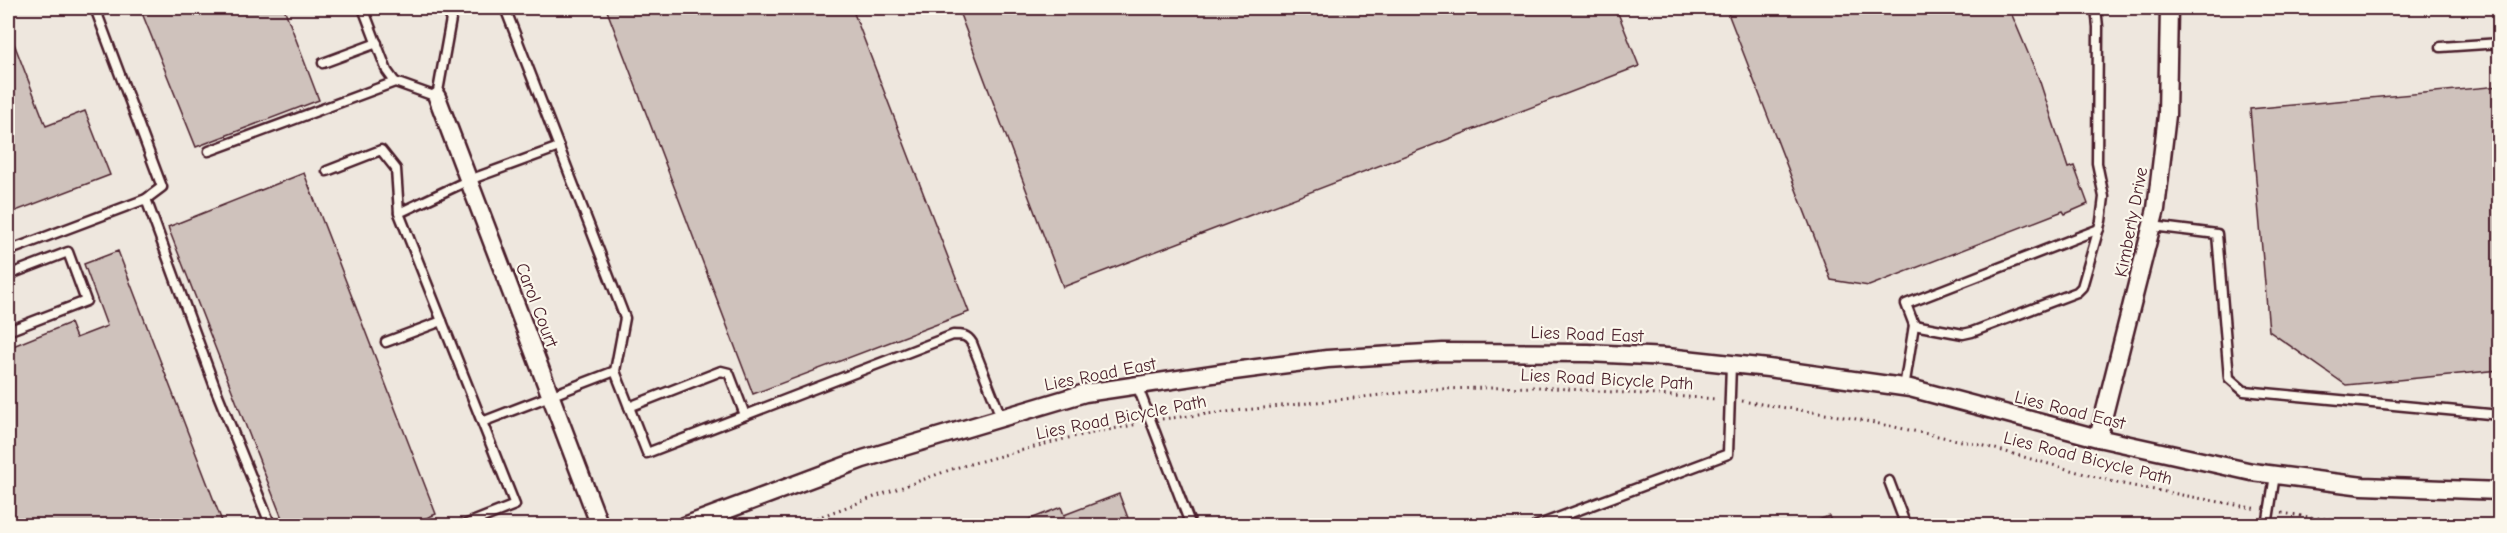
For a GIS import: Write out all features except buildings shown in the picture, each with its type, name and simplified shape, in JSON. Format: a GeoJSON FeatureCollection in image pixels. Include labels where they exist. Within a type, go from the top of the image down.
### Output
{"type":"FeatureCollection","features":[{"type":"Feature","properties":{"kind":"street","name":"Kimberly Drive"},"geometry":{"type":"LineString","coordinates":[[2098,438],[2152,226],[2167,124],[2169,8]]}},
{"type":"Feature","properties":{"kind":"street","name":"Carol Court"},"geometry":{"type":"LineString","coordinates":[[437,97],[600,525]]}},
{"type":"Feature","properties":{"kind":"street","name":"Lies Road East"},"geometry":{"type":"LineString","coordinates":[[684,525],[705,522],[863,459],[1085,393],[1327,360],[1443,352],[1588,352],[1731,364],[1904,388],[2098,438],[2275,475],[2402,489],[2499,491]]}},
{"type":"Feature","properties":{"kind":"lane"},"geometry":{"type":"LineString","coordinates":[[8,251],[146,199],[162,187],[95,8]]}},
{"type":"Feature","properties":{"kind":"lane"},"geometry":{"type":"LineString","coordinates":[[363,8],[387,70],[395,82],[437,97],[453,8]]}},
{"type":"Feature","properties":{"kind":"lane"},"geometry":{"type":"LineString","coordinates":[[505,8],[625,318],[615,371],[647,453],[953,336],[968,336],[1001,417]]}},
{"type":"Feature","properties":{"kind":"lane"},"geometry":{"type":"LineString","coordinates":[[1914,325],[1963,334],[2077,292],[2082,286],[2099,229],[2104,197],[2097,163],[2098,27],[2096,8]]}},
{"type":"Feature","properties":{"kind":"lane"},"geometry":{"type":"LineString","coordinates":[[323,63],[377,43]]}},
{"type":"Feature","properties":{"kind":"lane"},"geometry":{"type":"LineString","coordinates":[[2441,47],[2499,43]]}},
{"type":"Feature","properties":{"kind":"lane"},"geometry":{"type":"LineString","coordinates":[[209,151],[395,82]]}},
{"type":"Feature","properties":{"kind":"lane"},"geometry":{"type":"LineString","coordinates":[[399,213],[469,180],[559,147]]}},
{"type":"Feature","properties":{"kind":"lane"},"geometry":{"type":"LineString","coordinates":[[327,171],[381,150],[396,169],[399,213],[515,505],[462,525]]}},
{"type":"Feature","properties":{"kind":"lane"},"geometry":{"type":"LineString","coordinates":[[146,199],[216,390],[271,525]]}},
{"type":"Feature","properties":{"kind":"lane"},"geometry":{"type":"LineString","coordinates":[[2152,226],[2217,234],[2229,378],[2244,391],[2499,415]]}},
{"type":"Feature","properties":{"kind":"lane"},"geometry":{"type":"LineString","coordinates":[[1904,388],[1914,325],[1906,304],[2099,229]]}},
{"type":"Feature","properties":{"kind":"lane"},"geometry":{"type":"LineString","coordinates":[[8,275],[68,252],[86,301],[8,331]]}},
{"type":"Feature","properties":{"kind":"lane"},"geometry":{"type":"LineString","coordinates":[[387,342],[442,321]]}},
{"type":"Feature","properties":{"kind":"lane"},"geometry":{"type":"LineString","coordinates":[[1536,525],[1728,454],[1731,364]]}},
{"type":"Feature","properties":{"kind":"lane"},"geometry":{"type":"LineString","coordinates":[[482,422],[615,371]]}},
{"type":"Feature","properties":{"kind":"lane"},"geometry":{"type":"LineString","coordinates":[[629,407],[721,371],[729,373],[745,415]]}},
{"type":"Feature","properties":{"kind":"lane"},"geometry":{"type":"LineString","coordinates":[[1137,385],[1191,525]]}},
{"type":"Feature","properties":{"kind":"lane"},"geometry":{"type":"LineString","coordinates":[[2267,525],[2275,475]]}},
{"type":"Feature","properties":{"kind":"lane"},"geometry":{"type":"LineString","coordinates":[[1889,481],[1906,525]]}},
{"type":"Feature","properties":{"kind":"path","name":"Lies Road Bicycle Path"},"geometry":{"type":"LineString","coordinates":[[794,525],[956,468],[1068,438],[1150,421],[1186,415],[1436,389],[1538,387],[1730,400],[1851,418],[1981,445],[2117,483],[2315,518],[2423,525]]}},
{"type":"Feature","properties":{"kind":"shaded area"},"geometry":{"type":"Polygon","coordinates":[[[8,8],[2499,8],[2499,525],[8,525],[8,8]]]}}]}
